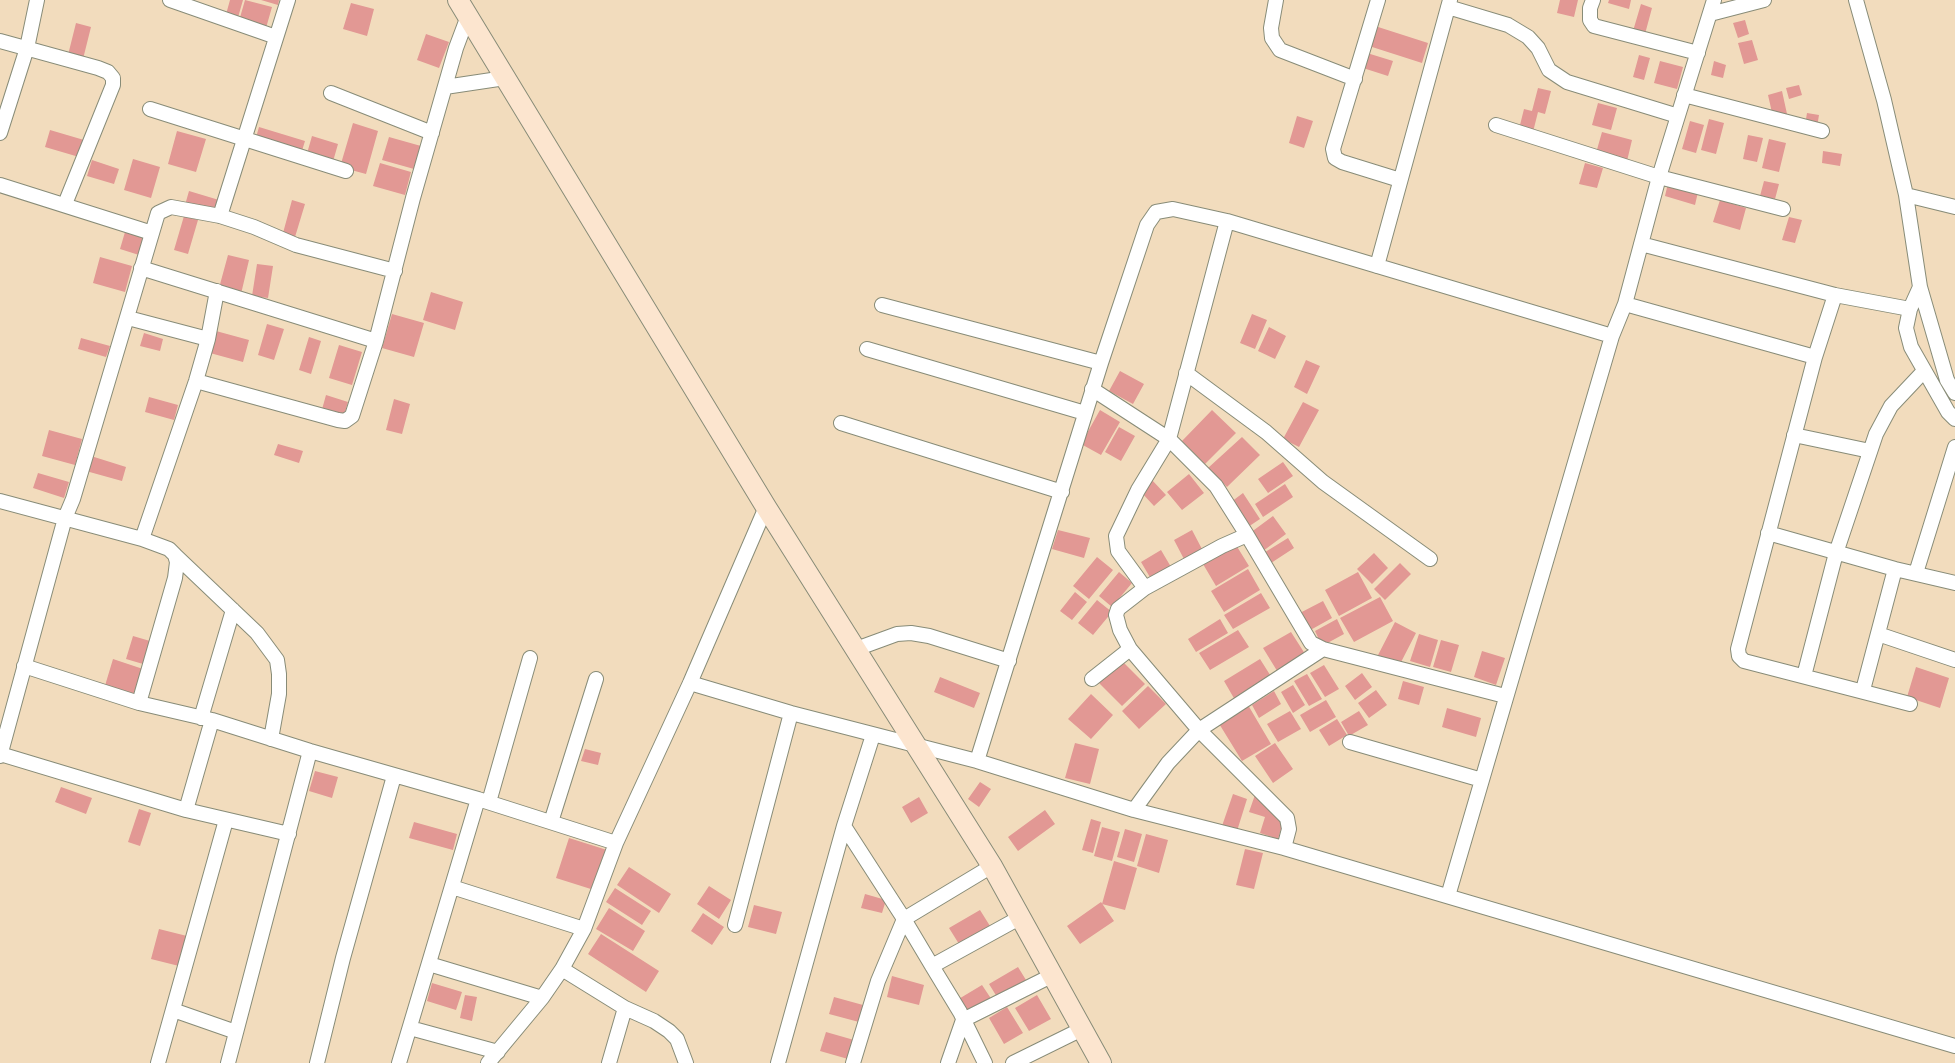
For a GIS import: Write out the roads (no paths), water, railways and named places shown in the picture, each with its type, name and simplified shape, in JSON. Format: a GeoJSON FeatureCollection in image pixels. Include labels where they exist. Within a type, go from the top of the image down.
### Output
{"type":"FeatureCollection","features":[{"type":"Feature","properties":{"kind":"street"},"geometry":{"type":"LineString","coordinates":[[0,132],[27,48],[38,0]]}},
{"type":"Feature","properties":{"kind":"street"},"geometry":{"type":"LineString","coordinates":[[170,0],[276,37]]}},
{"type":"Feature","properties":{"kind":"street"},"geometry":{"type":"LineString","coordinates":[[220,216],[288,0]]}},
{"type":"Feature","properties":{"kind":"street"},"geometry":{"type":"LineString","coordinates":[[1276,0],[1271,28],[1272,38],[1280,50],[1355,79]]}},
{"type":"Feature","properties":{"kind":"street"},"geometry":{"type":"LineString","coordinates":[[1378,0],[1333,149],[1335,158],[1342,162],[1400,180]]}},
{"type":"Feature","properties":{"kind":"street"},"geometry":{"type":"LineString","coordinates":[[1593,0],[1590,20],[1594,26],[1698,53]]}},
{"type":"Feature","properties":{"kind":"street"},"geometry":{"type":"LineString","coordinates":[[1448,896],[1612,336],[1624,304],[1659,177],[1714,0]]}},
{"type":"Feature","properties":{"kind":"street"},"geometry":{"type":"LineString","coordinates":[[1710,14],[1764,0]]}},
{"type":"Feature","properties":{"kind":"street"},"geometry":{"type":"LineString","coordinates":[[1856,0],[1884,100],[1906,195],[1920,287],[1947,380],[1955,393]]}},
{"type":"Feature","properties":{"kind":"street"},"geometry":{"type":"LineString","coordinates":[[1377,266],[1449,4],[1509,25],[1528,37],[1538,48],[1549,70],[1567,82],[1678,116]]}},
{"type":"Feature","properties":{"kind":"street"},"geometry":{"type":"LineString","coordinates":[[463,8],[766,507],[992,866],[1101,1063]]}},
{"type":"Feature","properties":{"kind":"street"},"geometry":{"type":"LineString","coordinates":[[196,381],[345,421],[352,416],[376,341],[413,198],[462,29],[463,8]]}},
{"type":"Feature","properties":{"kind":"street"},"geometry":{"type":"LineString","coordinates":[[0,41],[98,68],[108,72],[113,78],[113,85],[65,204]]}},
{"type":"Feature","properties":{"kind":"street"},"geometry":{"type":"LineString","coordinates":[[445,87],[505,78]]}},
{"type":"Feature","properties":{"kind":"street"},"geometry":{"type":"LineString","coordinates":[[331,93],[432,133]]}},
{"type":"Feature","properties":{"kind":"street"},"geometry":{"type":"LineString","coordinates":[[1684,95],[1822,131]]}},
{"type":"Feature","properties":{"kind":"street"},"geometry":{"type":"LineString","coordinates":[[150,109],[346,171]]}},
{"type":"Feature","properties":{"kind":"street"},"geometry":{"type":"LineString","coordinates":[[1496,125],[1659,177],[1783,209]]}},
{"type":"Feature","properties":{"kind":"street"},"geometry":{"type":"LineString","coordinates":[[0,185],[152,233]]}},
{"type":"Feature","properties":{"kind":"street"},"geometry":{"type":"LineString","coordinates":[[1906,195],[1955,207]]}},
{"type":"Feature","properties":{"kind":"street"},"geometry":{"type":"LineString","coordinates":[[289,834],[186,810],[0,755],[65,518],[128,318],[158,213],[171,207],[220,216],[254,227],[296,245],[395,271]]}},
{"type":"Feature","properties":{"kind":"street"},"geometry":{"type":"LineString","coordinates":[[977,761],[1092,390],[1147,225],[1156,212],[1173,209],[1227,222],[1612,336]]}},
{"type":"Feature","properties":{"kind":"street"},"geometry":{"type":"LineString","coordinates":[[1145,588],[1118,551],[1116,536],[1138,490],[1170,439],[1227,222]]}},
{"type":"Feature","properties":{"kind":"street"},"geometry":{"type":"LineString","coordinates":[[1641,244],[1835,295],[1910,309]]}},
{"type":"Feature","properties":{"kind":"street"},"geometry":{"type":"LineString","coordinates":[[141,268],[376,341]]}},
{"type":"Feature","properties":{"kind":"street"},"geometry":{"type":"LineString","coordinates":[[1920,287],[1906,320],[1907,336],[1924,371],[1955,419]]}},
{"type":"Feature","properties":{"kind":"street"},"geometry":{"type":"LineString","coordinates":[[142,539],[196,381],[208,339],[217,291]]}},
{"type":"Feature","properties":{"kind":"street"},"geometry":{"type":"LineString","coordinates":[[1835,295],[1794,435],[1738,649],[1739,656],[1744,661],[1910,704]]}},
{"type":"Feature","properties":{"kind":"street"},"geometry":{"type":"LineString","coordinates":[[1624,304],[1815,357]]}},
{"type":"Feature","properties":{"kind":"street"},"geometry":{"type":"LineString","coordinates":[[882,305],[1101,363]]}},
{"type":"Feature","properties":{"kind":"street"},"geometry":{"type":"LineString","coordinates":[[128,318],[208,339]]}},
{"type":"Feature","properties":{"kind":"street"},"geometry":{"type":"LineString","coordinates":[[867,349],[1085,413]]}},
{"type":"Feature","properties":{"kind":"street"},"geometry":{"type":"LineString","coordinates":[[1804,676],[1836,553],[1879,427],[1891,406],[1924,371]]}},
{"type":"Feature","properties":{"kind":"street"},"geometry":{"type":"LineString","coordinates":[[1186,373],[1266,432],[1323,482],[1430,559]]}},
{"type":"Feature","properties":{"kind":"street"},"geometry":{"type":"LineString","coordinates":[[1092,390],[1170,439],[1216,486],[1306,638],[1316,647],[1505,696]]}},
{"type":"Feature","properties":{"kind":"street"},"geometry":{"type":"LineString","coordinates":[[841,423],[1062,492]]}},
{"type":"Feature","properties":{"kind":"street"},"geometry":{"type":"LineString","coordinates":[[1794,435],[1870,451]]}},
{"type":"Feature","properties":{"kind":"street"},"geometry":{"type":"LineString","coordinates":[[1916,573],[1955,447]]}},
{"type":"Feature","properties":{"kind":"street"},"geometry":{"type":"LineString","coordinates":[[0,501],[142,539],[169,549],[257,633],[276,660],[279,694],[272,739]]}},
{"type":"Feature","properties":{"kind":"street"},"geometry":{"type":"LineString","coordinates":[[488,1063],[542,998],[562,969],[584,929],[616,843],[690,683],[766,507]]}},
{"type":"Feature","properties":{"kind":"street"},"geometry":{"type":"LineString","coordinates":[[1768,533],[1895,569],[1955,582]]}},
{"type":"Feature","properties":{"kind":"street"},"geometry":{"type":"LineString","coordinates":[[1247,535],[1145,588],[1123,603],[1116,615],[1120,630],[1130,649],[1199,729],[1287,818],[1289,829],[1284,848]]}},
{"type":"Feature","properties":{"kind":"street"},"geometry":{"type":"LineString","coordinates":[[139,704],[175,578],[177,562],[175,555]]}},
{"type":"Feature","properties":{"kind":"street"},"geometry":{"type":"LineString","coordinates":[[1863,690],[1895,569]]}},
{"type":"Feature","properties":{"kind":"street"},"geometry":{"type":"LineString","coordinates":[[186,810],[233,610]]}},
{"type":"Feature","properties":{"kind":"street"},"geometry":{"type":"LineString","coordinates":[[856,649],[897,634],[911,633],[929,636],[1009,661]]}},
{"type":"Feature","properties":{"kind":"street"},"geometry":{"type":"LineString","coordinates":[[1878,634],[1955,660]]}},
{"type":"Feature","properties":{"kind":"street"},"geometry":{"type":"LineString","coordinates":[[1092,679],[1130,649]]}},
{"type":"Feature","properties":{"kind":"street"},"geometry":{"type":"LineString","coordinates":[[1134,810],[1167,763],[1199,729],[1323,649]]}},
{"type":"Feature","properties":{"kind":"street"},"geometry":{"type":"LineString","coordinates":[[399,1063],[452,887],[530,658]]}},
{"type":"Feature","properties":{"kind":"street"},"geometry":{"type":"LineString","coordinates":[[24,666],[139,704],[207,719],[394,776],[483,800],[616,843]]}},
{"type":"Feature","properties":{"kind":"street"},"geometry":{"type":"LineString","coordinates":[[550,822],[597,679]]}},
{"type":"Feature","properties":{"kind":"street"},"geometry":{"type":"LineString","coordinates":[[690,683],[791,713],[977,761],[1134,810],[1284,848],[1955,1046]]}},
{"type":"Feature","properties":{"kind":"street"},"geometry":{"type":"LineString","coordinates":[[735,925],[791,713]]}},
{"type":"Feature","properties":{"kind":"street"},"geometry":{"type":"LineString","coordinates":[[778,1063],[844,826],[873,735]]}},
{"type":"Feature","properties":{"kind":"street"},"geometry":{"type":"LineString","coordinates":[[1350,742],[1482,780]]}},
{"type":"Feature","properties":{"kind":"street"},"geometry":{"type":"LineString","coordinates":[[228,1063],[310,751]]}},
{"type":"Feature","properties":{"kind":"street"},"geometry":{"type":"LineString","coordinates":[[317,1063],[343,958],[394,776]]}},
{"type":"Feature","properties":{"kind":"street"},"geometry":{"type":"LineString","coordinates":[[158,1063],[226,820]]}},
{"type":"Feature","properties":{"kind":"street"},"geometry":{"type":"LineString","coordinates":[[844,826],[932,966],[985,1063]]}},
{"type":"Feature","properties":{"kind":"street"},"geometry":{"type":"LineString","coordinates":[[854,1063],[878,981],[904,919],[992,866]]}},
{"type":"Feature","properties":{"kind":"street"},"geometry":{"type":"LineString","coordinates":[[452,887],[584,929]]}},
{"type":"Feature","properties":{"kind":"street"},"geometry":{"type":"LineString","coordinates":[[932,966],[1021,917]]}},
{"type":"Feature","properties":{"kind":"street"},"geometry":{"type":"LineString","coordinates":[[429,964],[542,998]]}},
{"type":"Feature","properties":{"kind":"street"},"geometry":{"type":"LineString","coordinates":[[562,969],[625,1008],[654,1021],[669,1031],[677,1039],[686,1063]]}},
{"type":"Feature","properties":{"kind":"street"},"geometry":{"type":"LineString","coordinates":[[948,1063],[963,1020],[1053,975]]}},
{"type":"Feature","properties":{"kind":"street"},"geometry":{"type":"LineString","coordinates":[[609,1063],[625,1008]]}},
{"type":"Feature","properties":{"kind":"street"},"geometry":{"type":"LineString","coordinates":[[172,1010],[236,1032]]}},
{"type":"Feature","properties":{"kind":"street"},"geometry":{"type":"LineString","coordinates":[[410,1028],[498,1052]]}},
{"type":"Feature","properties":{"kind":"street"},"geometry":{"type":"LineString","coordinates":[[1012,1063],[1082,1029]]}}]}
